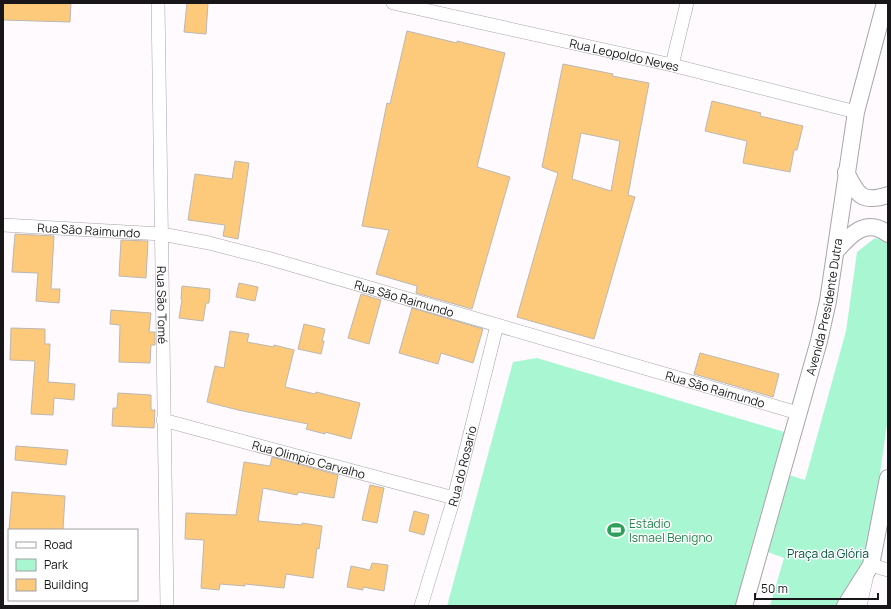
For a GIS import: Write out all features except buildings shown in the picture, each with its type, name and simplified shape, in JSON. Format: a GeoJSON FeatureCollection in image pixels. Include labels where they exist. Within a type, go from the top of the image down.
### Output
{"type":"FeatureCollection","features":[{"type":"Feature","properties":{"kind":"street","name":"Rua São Tomé"},"geometry":{"type":"LineString","coordinates":[[158,3],[162,234],[163,420],[167,606]]}},
{"type":"Feature","properties":{"kind":"street","name":"Rua Leopoldo Neves"},"geometry":{"type":"LineString","coordinates":[[392,3],[423,6],[672,65],[856,112]]}},
{"type":"Feature","properties":{"kind":"street"},"geometry":{"type":"LineString","coordinates":[[672,65],[687,3]]}},
{"type":"Feature","properties":{"kind":"street","name":"Avenida Presidente Dutra"},"geometry":{"type":"LineString","coordinates":[[744,606],[819,341],[828,301],[856,112],[885,3]]}},
{"type":"Feature","properties":{"kind":"street"},"geometry":{"type":"LineString","coordinates":[[846,172],[856,191],[865,198],[872,199],[888,195]]}},
{"type":"Feature","properties":{"kind":"street","name":"Rua São Raimundo"},"geometry":{"type":"LineString","coordinates":[[3,225],[162,234],[209,243],[271,259],[497,324],[798,413]]}},
{"type":"Feature","properties":{"kind":"street"},"geometry":{"type":"LineString","coordinates":[[836,251],[848,236],[857,230],[866,227],[880,229],[888,234]]}},
{"type":"Feature","properties":{"kind":"street","name":"Rua do Rosario"},"geometry":{"type":"LineString","coordinates":[[421,606],[454,498],[497,324]]}},
{"type":"Feature","properties":{"kind":"street","name":"Rua Olimpio Carvalho"},"geometry":{"type":"LineString","coordinates":[[163,420],[454,498]]}},
{"type":"Feature","properties":{"kind":"street"},"geometry":{"type":"LineString","coordinates":[[860,606],[870,568],[888,478]]}},
{"type":"Feature","properties":{"kind":"street"},"geometry":{"type":"LineString","coordinates":[[870,568],[888,570]]}},
{"type":"Feature","properties":{"kind":"street"},"geometry":{"type":"LineString","coordinates":[[845,606],[870,568]]}},
{"type":"Feature","properties":{"kind":"green space","name":"Praça da Glória"},"geometry":{"type":"Polygon","coordinates":[[[875,238],[888,241],[888,417],[866,571],[836,606],[770,606],[784,558],[768,552],[789,475],[805,480],[846,331],[857,252],[875,238]]]}},
{"type":"Feature","properties":{"kind":"green space","name":"Estádio Ismael Benigno"},"geometry":{"type":"Polygon","coordinates":[[[537,358],[791,434],[741,606],[447,606],[513,362],[537,358]]]}},
{"type":"Feature","properties":{"kind":"place","name":"Estádio Ismael Benigno"},"geometry":{"type":"Point","coordinates":[616,530]}}]}
